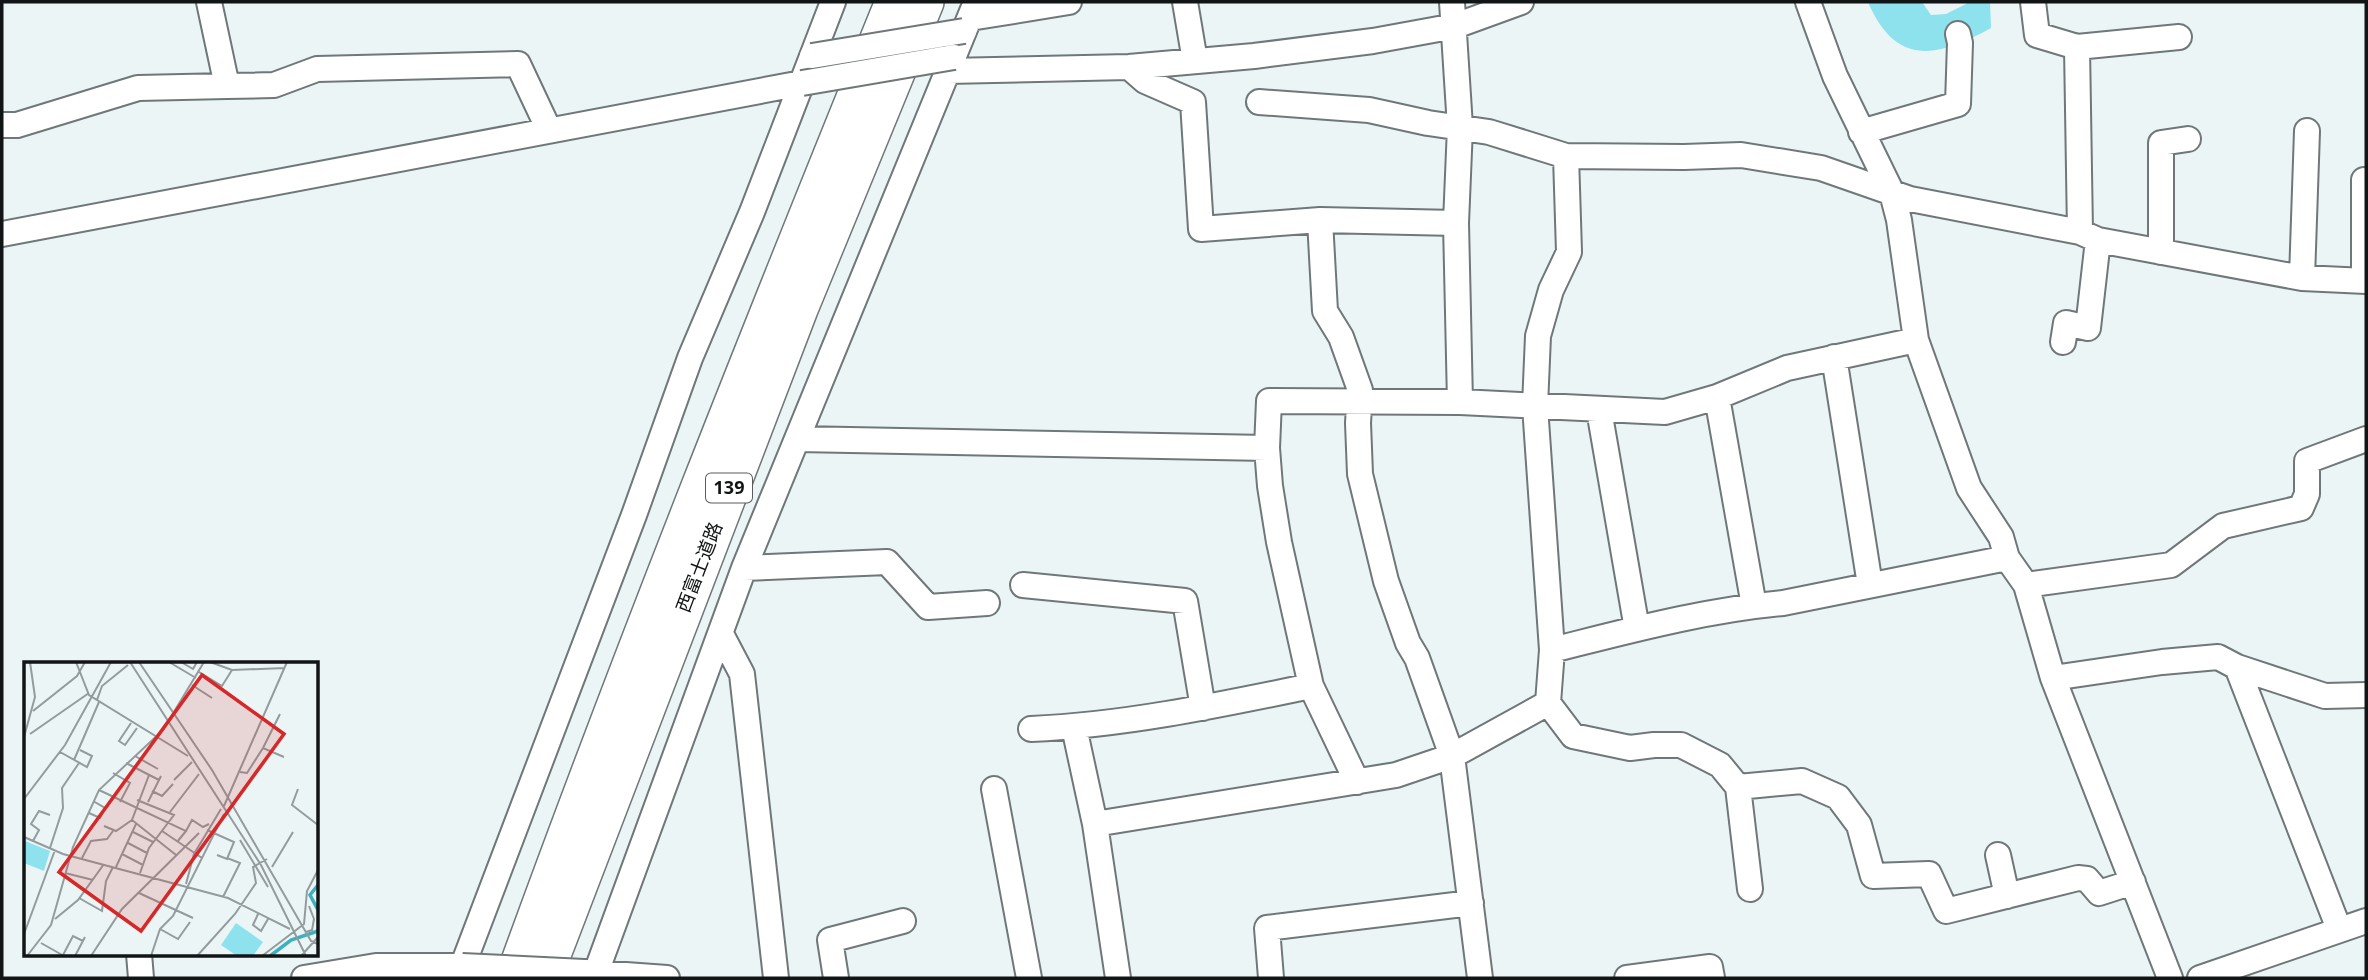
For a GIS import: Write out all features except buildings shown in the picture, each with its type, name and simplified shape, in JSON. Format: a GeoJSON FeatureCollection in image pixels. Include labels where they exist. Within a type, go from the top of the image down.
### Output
{"type":"FeatureCollection","features":[{"type":"Feature","properties":{"kind":"highway","name":"西富士道路"},"geometry":{"type":"LineString","coordinates":[[514,978],[564,839],[750,357],[894,2]]}},
{"type":"Feature","properties":{"kind":"highway","name":"西富士道路"},"geometry":{"type":"LineString","coordinates":[[543,978],[794,321],[925,2]]}},
{"type":"Feature","properties":{"kind":"street"},"geometry":{"type":"LineString","coordinates":[[209,2],[227,86]]}},
{"type":"Feature","properties":{"kind":"street"},"geometry":{"type":"LineString","coordinates":[[460,972],[634,514],[690,358],[752,212],[833,2]]}},
{"type":"Feature","properties":{"kind":"street"},"geometry":{"type":"LineString","coordinates":[[812,56],[970,17],[1069,2]]}},
{"type":"Feature","properties":{"kind":"street"},"geometry":{"type":"LineString","coordinates":[[1185,2],[1195,61]]}},
{"type":"Feature","properties":{"kind":"street"},"geometry":{"type":"LineString","coordinates":[[2,234],[802,83],[951,64],[1129,67],[1254,56],[1373,41],[1453,14],[1521,2]]}},
{"type":"Feature","properties":{"kind":"street"},"geometry":{"type":"LineString","coordinates":[[1808,2],[1835,76],[1892,193],[1899,220],[1916,340],[1969,488],[2001,537],[2007,558],[2026,585],[2053,678],[2170,978]]}},
{"type":"Feature","properties":{"kind":"street"},"geometry":{"type":"LineString","coordinates":[[2034,2],[2038,35],[2077,47],[2179,37]]}},
{"type":"Feature","properties":{"kind":"street"},"geometry":{"type":"LineString","coordinates":[[1453,14],[1460,127],[1456,223],[1460,402]]}},
{"type":"Feature","properties":{"kind":"street"},"geometry":{"type":"LineString","coordinates":[[591,974],[744,568],[970,17]]}},
{"type":"Feature","properties":{"kind":"street"},"geometry":{"type":"LineString","coordinates":[[1861,132],[1958,104],[1958,34]]}},
{"type":"Feature","properties":{"kind":"street"},"geometry":{"type":"LineString","coordinates":[[2063,342],[2066,323],[2088,328],[2089,236],[2077,47]]}},
{"type":"Feature","properties":{"kind":"street"},"geometry":{"type":"LineString","coordinates":[[2,125],[17,125],[138,88],[274,85],[317,69],[519,64],[549,130]]}},
{"type":"Feature","properties":{"kind":"street"},"geometry":{"type":"LineString","coordinates":[[1129,67],[1145,81],[1193,102],[1201,229],[1320,220],[1456,223]]}},
{"type":"Feature","properties":{"kind":"street"},"geometry":{"type":"LineString","coordinates":[[1259,102],[1369,110],[1489,132],[1566,156],[1684,158],[1741,155],[1821,168],[1910,199],[2161,252],[2302,278],[2365,281],[2364,180]]}},
{"type":"Feature","properties":{"kind":"street"},"geometry":{"type":"LineString","coordinates":[[2302,278],[2307,131]]}},
{"type":"Feature","properties":{"kind":"street"},"geometry":{"type":"LineString","coordinates":[[2161,252],[2161,143],[2188,139]]}},
{"type":"Feature","properties":{"kind":"street"},"geometry":{"type":"LineString","coordinates":[[1566,156],[1569,252],[1551,290],[1538,336],[1535,406],[1552,650],[1548,703],[1573,736],[1630,748],[1681,745],[1720,765],[1738,787],[1750,889]]}},
{"type":"Feature","properties":{"kind":"street"},"geometry":{"type":"LineString","coordinates":[[1320,220],[1325,311],[1341,337],[1360,390],[1360,474],[1386,581],[1452,757],[1480,978]]}},
{"type":"Feature","properties":{"kind":"street"},"geometry":{"type":"LineString","coordinates":[[1357,782],[1311,687],[1279,542],[1270,486],[1267,448],[1269,401],[1460,402],[1665,412],[1717,397],[1787,368],[1916,340]]}},
{"type":"Feature","properties":{"kind":"street"},"geometry":{"type":"LineString","coordinates":[[1834,357],[1870,585]]}},
{"type":"Feature","properties":{"kind":"street"},"geometry":{"type":"LineString","coordinates":[[1717,397],[1754,606]]}},
{"type":"Feature","properties":{"kind":"street"},"geometry":{"type":"LineString","coordinates":[[1599,410],[1637,628]]}},
{"type":"Feature","properties":{"kind":"street"},"geometry":{"type":"LineString","coordinates":[[798,439],[1267,448]]}},
{"type":"Feature","properties":{"kind":"street"},"geometry":{"type":"LineString","coordinates":[[2026,585],[2171,565],[2223,526],[2301,508],[2307,495],[2308,461],[2366,439]]}},
{"type":"Feature","properties":{"kind":"street"},"geometry":{"type":"LineString","coordinates":[[1552,650],[1637,628],[1783,603],[2007,558]]}},
{"type":"Feature","properties":{"kind":"street"},"geometry":{"type":"LineString","coordinates":[[744,568],[887,562],[928,607],[987,603]]}},
{"type":"Feature","properties":{"kind":"street"},"geometry":{"type":"LineString","coordinates":[[1023,585],[1185,601],[1203,708]]}},
{"type":"Feature","properties":{"kind":"street"},"geometry":{"type":"LineString","coordinates":[[721,634],[742,674],[776,978]]}},
{"type":"Feature","properties":{"kind":"street"},"geometry":{"type":"LineString","coordinates":[[2053,678],[2162,662],[2218,657],[2236,667],[2325,696],[2366,695]]}},
{"type":"Feature","properties":{"kind":"street"},"geometry":{"type":"LineString","coordinates":[[2236,667],[2339,929]]}},
{"type":"Feature","properties":{"kind":"street"},"geometry":{"type":"LineString","coordinates":[[1031,729],[1074,727],[1203,708],[1311,687]]}},
{"type":"Feature","properties":{"kind":"street"},"geometry":{"type":"LineString","coordinates":[[1095,824],[1396,775],[1452,757],[1548,703]]}},
{"type":"Feature","properties":{"kind":"street"},"geometry":{"type":"LineString","coordinates":[[1074,727],[1095,824],[1118,978]]}},
{"type":"Feature","properties":{"kind":"street"},"geometry":{"type":"LineString","coordinates":[[1738,787],[1802,781],[1838,797],[1859,825],[1873,876],[1929,874],[1946,911],[2078,878],[2087,879],[2099,892],[2133,882]]}},
{"type":"Feature","properties":{"kind":"street"},"geometry":{"type":"LineString","coordinates":[[994,789],[1029,978]]}},
{"type":"Feature","properties":{"kind":"street"},"geometry":{"type":"LineString","coordinates":[[1998,855],[2007,896]]}},
{"type":"Feature","properties":{"kind":"street"},"geometry":{"type":"LineString","coordinates":[[1271,978],[1267,928],[1471,903]]}},
{"type":"Feature","properties":{"kind":"street"},"geometry":{"type":"LineString","coordinates":[[836,978],[831,940],[903,921]]}},
{"type":"Feature","properties":{"kind":"street"},"geometry":{"type":"LineString","coordinates":[[2200,978],[2366,921]]}},
{"type":"Feature","properties":{"kind":"street"},"geometry":{"type":"LineString","coordinates":[[139,956],[141,978]]}},
{"type":"Feature","properties":{"kind":"street"},"geometry":{"type":"LineString","coordinates":[[304,978],[376,966],[460,972],[667,978]]}},
{"type":"Feature","properties":{"kind":"street"},"geometry":{"type":"LineString","coordinates":[[1627,978],[1710,967],[1712,978]]}},
{"type":"Feature","properties":{"kind":"shaded area"},"geometry":{"type":"Polygon","coordinates":[[[1868,2],[1922,2],[1931,15],[1946,14],[1967,2],[1990,2],[1991,28],[1953,46],[1920,51],[1905,47],[1891,38],[1868,2]]]}}]}
